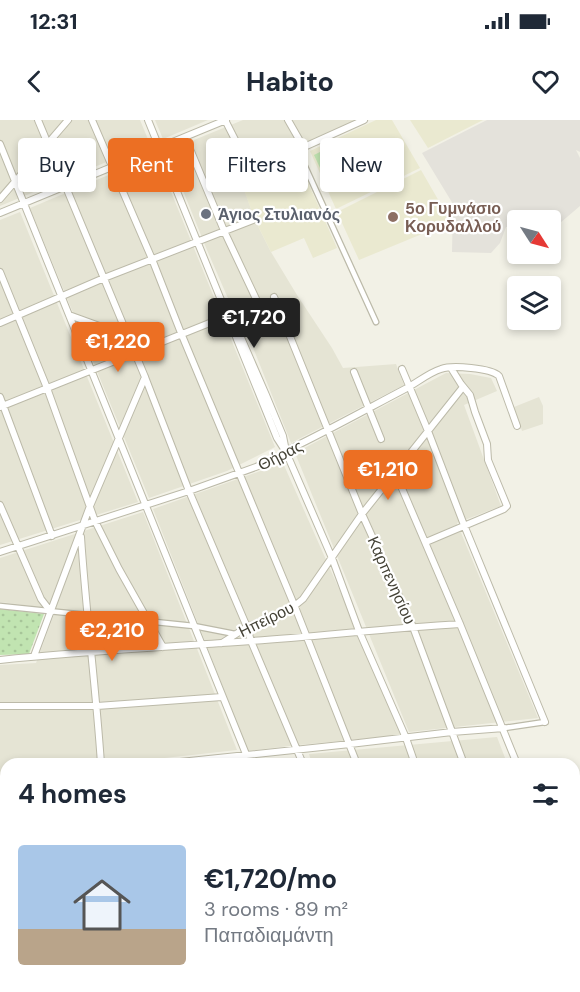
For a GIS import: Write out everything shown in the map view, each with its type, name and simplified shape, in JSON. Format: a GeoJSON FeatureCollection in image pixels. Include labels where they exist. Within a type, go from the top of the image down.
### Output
{"type":"FeatureCollection","features":[{"type":"Feature","properties":{"kind":"street"},"geometry":{"type":"LineString","coordinates":[[38,120],[46,138]]}},
{"type":"Feature","properties":{"kind":"street"},"geometry":{"type":"LineString","coordinates":[[53,138],[68,120]]}},
{"type":"Feature","properties":{"kind":"street"},"geometry":{"type":"LineString","coordinates":[[92,120],[108,158]]}},
{"type":"Feature","properties":{"kind":"street"},"geometry":{"type":"LineString","coordinates":[[148,120],[156,138]]}},
{"type":"Feature","properties":{"kind":"street"},"geometry":{"type":"LineString","coordinates":[[234,138],[225,120],[185,137],[258,303]]}},
{"type":"Feature","properties":{"kind":"street"},"geometry":{"type":"LineString","coordinates":[[288,120],[296,138]]}},
{"type":"Feature","properties":{"kind":"street"},"geometry":{"type":"LineString","coordinates":[[344,120],[348,128]]}},
{"type":"Feature","properties":{"kind":"street"},"geometry":{"type":"LineString","coordinates":[[308,146],[364,120]]}},
{"type":"Feature","properties":{"kind":"street"},"geometry":{"type":"LineString","coordinates":[[0,144],[247,758]]}},
{"type":"Feature","properties":{"kind":"street"},"geometry":{"type":"LineString","coordinates":[[308,165],[376,322]]}},
{"type":"Feature","properties":{"kind":"street"},"geometry":{"type":"LineString","coordinates":[[0,200],[18,179]]}},
{"type":"Feature","properties":{"kind":"street"},"geometry":{"type":"LineString","coordinates":[[0,213],[51,192]]}},
{"type":"Feature","properties":{"kind":"street"},"geometry":{"type":"LineString","coordinates":[[68,192],[145,377],[189,491],[301,758]]}},
{"type":"Feature","properties":{"kind":"street"},"geometry":{"type":"LineString","coordinates":[[123,192],[295,607],[355,758]]}},
{"type":"Feature","properties":{"kind":"street"},"geometry":{"type":"LineString","coordinates":[[178,192],[283,436],[286,452]]}},
{"type":"Feature","properties":{"kind":"street"},"geometry":{"type":"LineString","coordinates":[[0,323],[104,278],[253,220]]}},
{"type":"Feature","properties":{"kind":"street"},"geometry":{"type":"LineString","coordinates":[[204,255],[227,316],[332,558],[359,631],[413,758]]}},
{"type":"Feature","properties":{"kind":"street"},"geometry":{"type":"LineString","coordinates":[[0,272],[95,521],[118,569],[163,647]]}},
{"type":"Feature","properties":{"kind":"street","name":"Καρπενησίου"},"geometry":{"type":"LineString","coordinates":[[274,297],[362,514],[413,627],[462,758]]}},
{"type":"Feature","properties":{"kind":"street"},"geometry":{"type":"LineString","coordinates":[[69,315],[127,336]]}},
{"type":"Feature","properties":{"kind":"street"},"geometry":{"type":"LineString","coordinates":[[2,406],[227,316]]}},
{"type":"Feature","properties":{"kind":"street"},"geometry":{"type":"LineString","coordinates":[[426,542],[506,507],[507,504],[488,460],[487,444],[469,393],[451,368]]}},
{"type":"Feature","properties":{"kind":"street"},"geometry":{"type":"LineString","coordinates":[[226,758],[545,722],[402,369]]}},
{"type":"Feature","properties":{"kind":"street","name":"Θήρας"},"geometry":{"type":"LineString","coordinates":[[0,552],[189,491],[276,459],[441,369],[474,369],[497,374],[518,426]]}},
{"type":"Feature","properties":{"kind":"street"},"geometry":{"type":"LineString","coordinates":[[354,372],[381,439]]}},
{"type":"Feature","properties":{"kind":"street"},"geometry":{"type":"LineString","coordinates":[[33,656],[90,506],[145,377]]}},
{"type":"Feature","properties":{"kind":"street","name":"Ηπείρου"},"geometry":{"type":"LineString","coordinates":[[0,660],[222,643],[247,627],[287,612],[303,599],[362,514],[463,387]]}},
{"type":"Feature","properties":{"kind":"street"},"geometry":{"type":"LineString","coordinates":[[0,397],[51,536]]}},
{"type":"Feature","properties":{"kind":"street"},"geometry":{"type":"LineString","coordinates":[[395,472],[515,758]]}},
{"type":"Feature","properties":{"kind":"street"},"geometry":{"type":"LineString","coordinates":[[0,505],[41,599],[51,612]]}},
{"type":"Feature","properties":{"kind":"street"},"geometry":{"type":"LineString","coordinates":[[80,534],[101,758]]}},
{"type":"Feature","properties":{"kind":"street"},"geometry":{"type":"LineString","coordinates":[[0,606],[194,626],[235,634]]}},
{"type":"Feature","properties":{"kind":"street"},"geometry":{"type":"LineString","coordinates":[[222,643],[460,624]]}},
{"type":"Feature","properties":{"kind":"street"},"geometry":{"type":"LineString","coordinates":[[0,706],[97,706],[222,697]]}},
{"type":"Feature","properties":{"kind":"shaded area"},"geometry":{"type":"Polygon","coordinates":[[[0,120],[140,120],[148,138],[108,138],[108,161],[96,166],[96,138],[18,138],[18,192],[34,192],[0,206],[0,120]]]}},
{"type":"Feature","properties":{"kind":"shaded area"},"geometry":{"type":"Polygon","coordinates":[[[155,120],[208,120],[165,138],[163,138],[155,120]]]}},
{"type":"Feature","properties":{"kind":"shaded area"},"geometry":{"type":"Polygon","coordinates":[[[243,120],[357,120],[308,143],[308,138],[206,138],[206,192],[245,192],[255,220],[271,252],[343,368],[396,364],[404,385],[291,443],[248,335],[227,296],[184,192],[194,192],[194,140],[243,120]]]}},
{"type":"Feature","properties":{"kind":"shaded area"},"geometry":{"type":"Polygon","coordinates":[[[376,120],[392,120],[402,138],[338,138],[376,120]]]}},
{"type":"Feature","properties":{"kind":"shaded area"},"geometry":{"type":"Polygon","coordinates":[[[410,120],[483,120],[428,148],[410,120]]]}},
{"type":"Feature","properties":{"kind":"shaded area"},"geometry":{"type":"Polygon","coordinates":[[[487,120],[580,120],[580,152],[576,150],[580,158],[580,206],[561,222],[561,210],[507,210],[507,227],[500,243],[491,253],[452,252],[453,204],[422,153],[487,120]]]}},
{"type":"Feature","properties":{"kind":"shaded area"},"geometry":{"type":"Polygon","coordinates":[[[404,141],[420,168],[404,176],[404,141]]]}},
{"type":"Feature","properties":{"kind":"shaded area"},"geometry":{"type":"Polygon","coordinates":[[[320,146],[320,173],[310,151],[320,146]]]}},
{"type":"Feature","properties":{"kind":"shaded area","name":"5ο Γυμνάσιο Κορυδαλλού"},"geometry":{"type":"Polygon","coordinates":[[[421,170],[451,222],[359,260],[337,212],[377,192],[404,192],[404,178],[421,170]]]}},
{"type":"Feature","properties":{"kind":"shaded area"},"geometry":{"type":"Polygon","coordinates":[[[108,175],[108,192],[171,192],[275,447],[227,471],[149,498],[30,208],[68,192],[96,192],[96,180],[108,175]]]}},
{"type":"Feature","properties":{"kind":"shaded area"},"geometry":{"type":"Polygon","coordinates":[[[308,182],[337,248],[313,258],[304,238],[271,252],[245,192],[308,192],[308,182]]]}},
{"type":"Feature","properties":{"kind":"shaded area"},"geometry":{"type":"Polygon","coordinates":[[[328,192],[371,192],[336,209],[328,192]]]}},
{"type":"Feature","properties":{"kind":"shaded area"},"geometry":{"type":"Polygon","coordinates":[[[20,212],[138,502],[0,545],[0,220],[20,212]]]}},
{"type":"Feature","properties":{"kind":"shaded area"},"geometry":{"type":"Polygon","coordinates":[[[446,373],[491,378],[497,391],[464,405],[501,506],[457,523],[538,718],[409,732],[295,453],[446,373]]]}},
{"type":"Feature","properties":{"kind":"shaded area"},"geometry":{"type":"Polygon","coordinates":[[[539,397],[543,406],[543,424],[522,431],[514,407],[539,397]]]}},
{"type":"Feature","properties":{"kind":"shaded area"},"geometry":{"type":"Polygon","coordinates":[[[283,463],[404,735],[248,751],[153,509],[283,463]]]}},
{"type":"Feature","properties":{"kind":"shaded area"},"geometry":{"type":"Polygon","coordinates":[[[143,512],[237,750],[165,758],[0,758],[0,665],[36,663],[56,609],[0,602],[0,558],[143,512]]]}},
{"type":"Feature","properties":{"kind":"shaded area"},"geometry":{"type":"Polygon","coordinates":[[[497,737],[505,758],[310,758],[309,754],[497,737]]]}},
{"type":"Feature","properties":{"kind":"green space"},"geometry":{"type":"Polygon","coordinates":[[[320,152],[320,168],[314,155],[320,152]]]}},
{"type":"Feature","properties":{"kind":"green space"},"geometry":{"type":"Polygon","coordinates":[[[0,609],[44,614],[29,654],[0,655],[0,609]]]}},
{"type":"Feature","properties":{"kind":"place","name":"Άγιος Στυλιανός"},"geometry":{"type":"Point","coordinates":[206,214]}},
{"type":"Feature","properties":{"kind":"place","name":"5ο Γυμνάσιο Κορυδαλλού"},"geometry":{"type":"Point","coordinates":[393,217]}}]}
